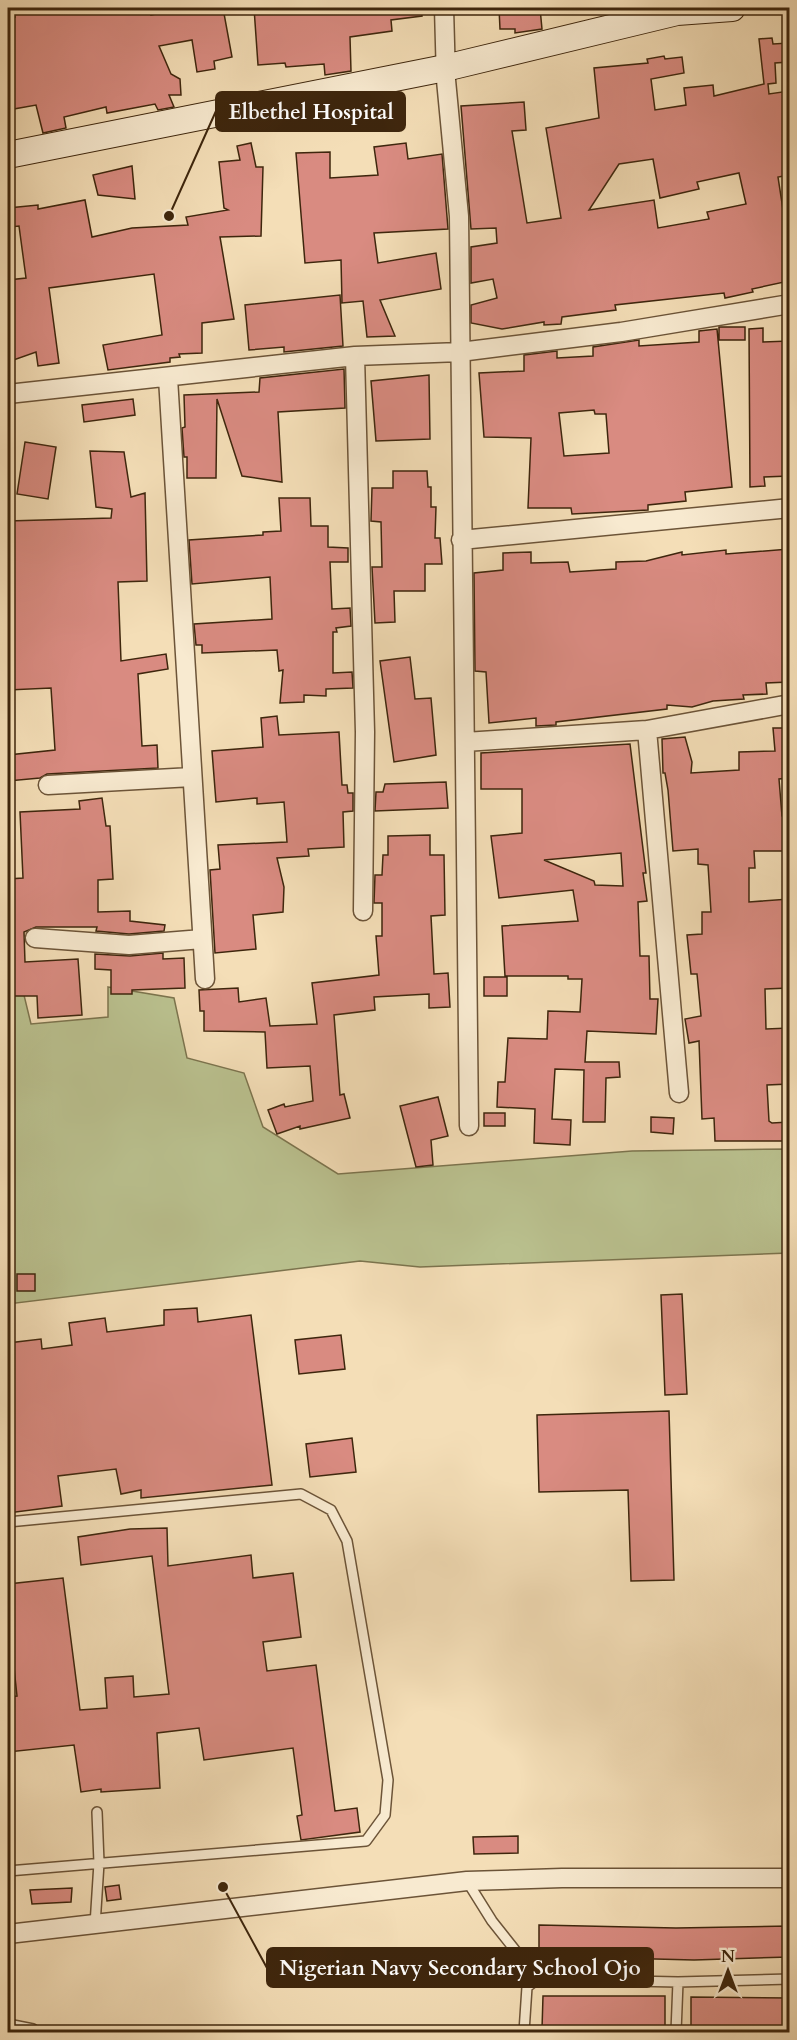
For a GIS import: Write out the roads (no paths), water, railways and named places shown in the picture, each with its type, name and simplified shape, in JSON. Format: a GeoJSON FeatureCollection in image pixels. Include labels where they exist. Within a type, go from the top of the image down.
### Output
{"type":"FeatureCollection","features":[{"type":"Feature","properties":{"kind":"main road"},"geometry":{"type":"LineString","coordinates":[[8,169],[446,74],[677,12],[724,9]]}},
{"type":"Feature","properties":{"kind":"main road"},"geometry":{"type":"LineString","coordinates":[[8,155],[446,74]]}},
{"type":"Feature","properties":{"kind":"street"},"geometry":{"type":"LineString","coordinates":[[444,8],[446,74],[459,216],[469,1126]]}},
{"type":"Feature","properties":{"kind":"street"},"geometry":{"type":"LineString","coordinates":[[8,394],[355,356],[460,352],[621,332],[789,304]]}},
{"type":"Feature","properties":{"kind":"street"},"geometry":{"type":"LineString","coordinates":[[355,356],[365,732],[363,911]]}},
{"type":"Feature","properties":{"kind":"street"},"geometry":{"type":"LineString","coordinates":[[168,378],[205,979]]}},
{"type":"Feature","properties":{"kind":"street"},"geometry":{"type":"LineString","coordinates":[[461,540],[789,508]]}},
{"type":"Feature","properties":{"kind":"street"},"geometry":{"type":"LineString","coordinates":[[465,742],[647,730],[789,704]]}},
{"type":"Feature","properties":{"kind":"street"},"geometry":{"type":"LineString","coordinates":[[647,730],[679,1093]]}},
{"type":"Feature","properties":{"kind":"street"},"geometry":{"type":"LineString","coordinates":[[48,785],[192,777]]}},
{"type":"Feature","properties":{"kind":"street"},"geometry":{"type":"LineString","coordinates":[[35,938],[129,945],[202,939]]}},
{"type":"Feature","properties":{"kind":"street"},"geometry":{"type":"LineString","coordinates":[[8,1934],[467,1881],[562,1878],[789,1878]]}},
{"type":"Feature","properties":{"kind":"lane"},"geometry":{"type":"LineString","coordinates":[[8,1522],[301,1494],[331,1510],[347,1541],[388,1780],[385,1815],[366,1841],[8,1871]]}},
{"type":"Feature","properties":{"kind":"lane"},"geometry":{"type":"LineString","coordinates":[[95,1925],[99,1863],[97,1812]]}},
{"type":"Feature","properties":{"kind":"lane"},"geometry":{"type":"LineString","coordinates":[[467,1881],[492,1921],[538,1978]]}},
{"type":"Feature","properties":{"kind":"lane"},"geometry":{"type":"LineString","coordinates":[[524,2032],[527,1987],[538,1978],[678,1982],[789,1979]]}},
{"type":"Feature","properties":{"kind":"lane"},"geometry":{"type":"LineString","coordinates":[[676,2032],[678,1982]]}},
{"type":"Feature","properties":{"kind":"lane"},"geometry":{"type":"LineString","coordinates":[[8,2024],[33,2029],[36,2032]]}},
{"type":"Feature","properties":{"kind":"place","name":"Elbethel Hospital"},"geometry":{"type":"Point","coordinates":[169,216]}},
{"type":"Feature","properties":{"kind":"place","name":"Nigerian Navy Secondary School Ojo"},"geometry":{"type":"Point","coordinates":[223,1887]}}]}
